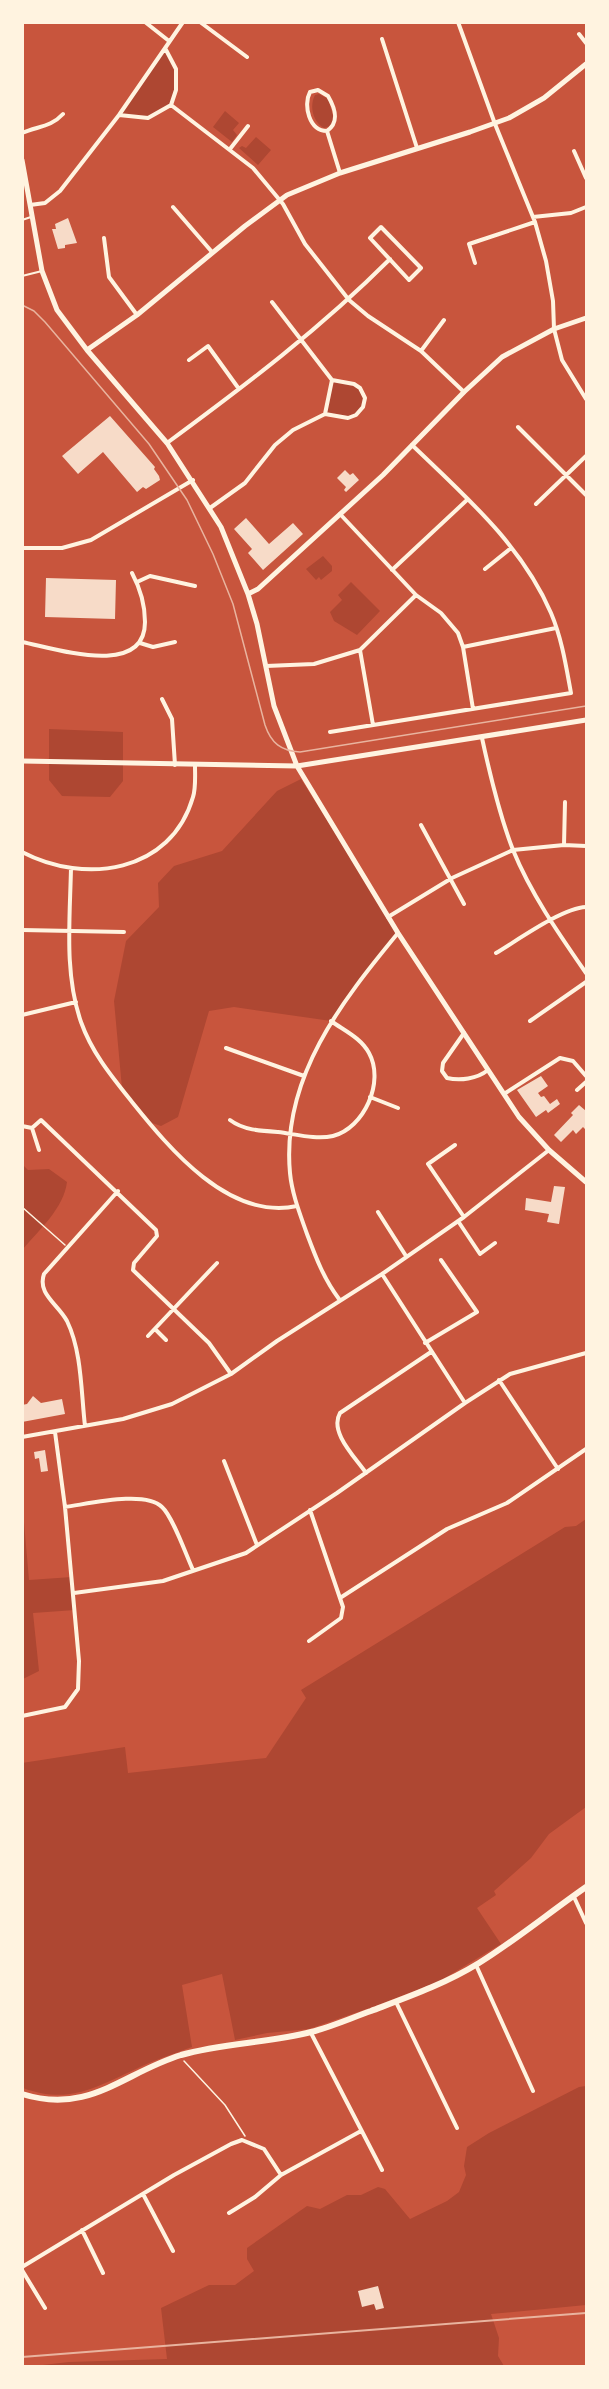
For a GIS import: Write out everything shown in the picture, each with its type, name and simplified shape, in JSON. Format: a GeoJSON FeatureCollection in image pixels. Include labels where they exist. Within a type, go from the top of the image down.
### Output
{"type":"FeatureCollection","features":[{"type":"Feature","properties":{"kind":"main road"},"geometry":{"type":"LineString","coordinates":[[22,2094],[51,2100],[78,2099],[112,2087],[180,2056],[211,2048],[310,2032],[437,1986],[476,1965],[521,1936],[586,1887]]}},
{"type":"Feature","properties":{"kind":"street"},"geometry":{"type":"LineString","coordinates":[[145,22],[169,41]]}},
{"type":"Feature","properties":{"kind":"street"},"geometry":{"type":"LineString","coordinates":[[30,205],[45,203],[53,199],[119,115],[183,22]]}},
{"type":"Feature","properties":{"kind":"street"},"geometry":{"type":"LineString","coordinates":[[200,22],[247,57]]}},
{"type":"Feature","properties":{"kind":"street"},"geometry":{"type":"LineString","coordinates":[[458,22],[534,220],[546,261],[553,301],[554,329],[562,360],[586,399]]}},
{"type":"Feature","properties":{"kind":"street"},"geometry":{"type":"LineString","coordinates":[[579,34],[586,44]]}},
{"type":"Feature","properties":{"kind":"street"},"geometry":{"type":"LineString","coordinates":[[382,39],[417,148]]}},
{"type":"Feature","properties":{"kind":"street"},"geometry":{"type":"LineString","coordinates":[[119,115],[148,118],[171,105],[176,90],[176,69],[165,47]]}},
{"type":"Feature","properties":{"kind":"street"},"geometry":{"type":"LineString","coordinates":[[87,350],[137,315],[279,200],[340,173],[495,123],[544,98],[586,64]]}},
{"type":"Feature","properties":{"kind":"street"},"geometry":{"type":"LineString","coordinates":[[322,90],[331,99],[336,119],[327,131],[317,128],[311,120],[306,106],[310,92],[322,90]]}},
{"type":"Feature","properties":{"kind":"street"},"geometry":{"type":"LineString","coordinates":[[171,105],[253,168],[279,200],[305,244],[349,300],[368,316],[421,351],[464,392]]}},
{"type":"Feature","properties":{"kind":"street"},"geometry":{"type":"LineString","coordinates":[[22,133],[39,125],[53,124],[63,114]]}},
{"type":"Feature","properties":{"kind":"street"},"geometry":{"type":"LineString","coordinates":[[230,149],[248,126]]}},
{"type":"Feature","properties":{"kind":"street"},"geometry":{"type":"LineString","coordinates":[[327,131],[340,173]]}},
{"type":"Feature","properties":{"kind":"street"},"geometry":{"type":"LineString","coordinates":[[574,151],[586,178]]}},
{"type":"Feature","properties":{"kind":"street"},"geometry":{"type":"LineString","coordinates":[[22,160],[42,271],[57,310],[87,350],[167,442],[210,508],[230,547],[248,594],[257,624],[274,706],[297,766],[398,933],[522,1121],[549,1150],[586,1182]]}},
{"type":"Feature","properties":{"kind":"street"},"geometry":{"type":"LineString","coordinates":[[173,207],[212,252]]}},
{"type":"Feature","properties":{"kind":"street"},"geometry":{"type":"LineString","coordinates":[[475,263],[469,244],[534,220],[571,213],[586,207]]}},
{"type":"Feature","properties":{"kind":"street"},"geometry":{"type":"LineString","coordinates":[[381,228],[421,268],[409,280],[390,259],[370,238],[381,228]]}},
{"type":"Feature","properties":{"kind":"street"},"geometry":{"type":"LineString","coordinates":[[104,238],[109,277],[137,315]]}},
{"type":"Feature","properties":{"kind":"street"},"geometry":{"type":"LineString","coordinates":[[167,442],[302,341],[349,300],[390,259]]}},
{"type":"Feature","properties":{"kind":"street"},"geometry":{"type":"LineString","coordinates":[[210,508],[245,483],[275,445],[293,430],[325,414],[348,418],[356,415],[363,408],[365,398],[360,388],[354,384],[332,380],[272,302]]}},
{"type":"Feature","properties":{"kind":"street"},"geometry":{"type":"LineString","coordinates":[[248,594],[258,589],[340,514],[502,357],[554,329],[586,318]]}},
{"type":"Feature","properties":{"kind":"street"},"geometry":{"type":"LineString","coordinates":[[421,351],[444,320]]}},
{"type":"Feature","properties":{"kind":"street"},"geometry":{"type":"LineString","coordinates":[[189,360],[208,346],[239,389]]}},
{"type":"Feature","properties":{"kind":"street"},"geometry":{"type":"LineString","coordinates":[[325,414],[332,380]]}},
{"type":"Feature","properties":{"kind":"street"},"geometry":{"type":"LineString","coordinates":[[518,427],[568,474],[586,495]]}},
{"type":"Feature","properties":{"kind":"street"},"geometry":{"type":"LineString","coordinates":[[330,732],[571,693],[551,613],[528,570],[468,499],[412,445]]}},
{"type":"Feature","properties":{"kind":"street"},"geometry":{"type":"LineString","coordinates":[[536,504],[586,456]]}},
{"type":"Feature","properties":{"kind":"street"},"geometry":{"type":"LineString","coordinates":[[22,548],[62,548],[91,540],[193,480]]}},
{"type":"Feature","properties":{"kind":"street"},"geometry":{"type":"LineString","coordinates":[[393,570],[468,499]]}},
{"type":"Feature","properties":{"kind":"street"},"geometry":{"type":"LineString","coordinates":[[340,514],[416,595],[451,623],[458,633],[463,647],[473,709]]}},
{"type":"Feature","properties":{"kind":"street"},"geometry":{"type":"LineString","coordinates":[[485,569],[511,548]]}},
{"type":"Feature","properties":{"kind":"street"},"geometry":{"type":"LineString","coordinates":[[22,642],[102,656],[117,656],[129,652],[140,643],[145,631],[145,611],[132,573]]}},
{"type":"Feature","properties":{"kind":"street"},"geometry":{"type":"LineString","coordinates":[[136,582],[150,576],[195,586]]}},
{"type":"Feature","properties":{"kind":"street"},"geometry":{"type":"LineString","coordinates":[[266,666],[328,662],[360,650],[416,595]]}},
{"type":"Feature","properties":{"kind":"street"},"geometry":{"type":"LineString","coordinates":[[463,647],[556,628]]}},
{"type":"Feature","properties":{"kind":"street"},"geometry":{"type":"LineString","coordinates":[[140,643],[153,647],[175,642]]}},
{"type":"Feature","properties":{"kind":"street"},"geometry":{"type":"LineString","coordinates":[[360,650],[373,725]]}},
{"type":"Feature","properties":{"kind":"street"},"geometry":{"type":"LineString","coordinates":[[162,699],[172,719],[175,765]]}},
{"type":"Feature","properties":{"kind":"street"},"geometry":{"type":"LineString","coordinates":[[22,761],[297,766],[586,720]]}},
{"type":"Feature","properties":{"kind":"street"},"geometry":{"type":"LineString","coordinates":[[482,738],[494,790],[513,850],[549,921],[586,973]]}},
{"type":"Feature","properties":{"kind":"street"},"geometry":{"type":"LineString","coordinates":[[22,852],[71,868],[96,870],[118,867],[146,858],[168,841],[182,824],[194,796],[195,765]]}},
{"type":"Feature","properties":{"kind":"street"},"geometry":{"type":"LineString","coordinates":[[564,845],[565,802]]}},
{"type":"Feature","properties":{"kind":"street"},"geometry":{"type":"LineString","coordinates":[[421,825],[452,878],[464,904]]}},
{"type":"Feature","properties":{"kind":"street"},"geometry":{"type":"LineString","coordinates":[[388,917],[452,878],[513,850],[564,845],[586,846]]}},
{"type":"Feature","properties":{"kind":"street"},"geometry":{"type":"LineString","coordinates":[[71,868],[71,979],[89,1041],[102,1063],[177,1156],[203,1179],[238,1198],[275,1208],[297,1206]]}},
{"type":"Feature","properties":{"kind":"street"},"geometry":{"type":"LineString","coordinates":[[496,953],[549,921],[578,907],[586,907]]}},
{"type":"Feature","properties":{"kind":"street"},"geometry":{"type":"LineString","coordinates":[[22,930],[124,932]]}},
{"type":"Feature","properties":{"kind":"street"},"geometry":{"type":"LineString","coordinates":[[339,1299],[326,1282],[297,1206],[290,1172],[291,1134],[304,1076],[331,1021],[365,973],[398,933]]}},
{"type":"Feature","properties":{"kind":"street"},"geometry":{"type":"LineString","coordinates":[[530,1021],[586,982]]}},
{"type":"Feature","properties":{"kind":"street"},"geometry":{"type":"LineString","coordinates":[[22,1015],[76,1002]]}},
{"type":"Feature","properties":{"kind":"street"},"geometry":{"type":"LineString","coordinates":[[230,1120],[237,1126],[258,1130],[327,1137],[345,1131],[359,1119],[370,1098],[374,1084],[371,1055],[362,1042],[331,1021]]}},
{"type":"Feature","properties":{"kind":"street"},"geometry":{"type":"LineString","coordinates":[[464,1033],[443,1063],[442,1071],[447,1078],[454,1079],[481,1076],[488,1070]]}},
{"type":"Feature","properties":{"kind":"street"},"geometry":{"type":"LineString","coordinates":[[226,1048],[304,1076]]}},
{"type":"Feature","properties":{"kind":"street"},"geometry":{"type":"LineString","coordinates":[[504,1094],[560,1058],[573,1061],[586,1076]]}},
{"type":"Feature","properties":{"kind":"street"},"geometry":{"type":"LineString","coordinates":[[578,1090],[586,1082]]}},
{"type":"Feature","properties":{"kind":"street"},"geometry":{"type":"LineString","coordinates":[[370,1098],[398,1108]]}},
{"type":"Feature","properties":{"kind":"street"},"geometry":{"type":"LineString","coordinates":[[32,1128],[41,1120],[118,1191],[158,1233],[155,1241],[132,1265],[133,1270],[209,1343],[231,1374]]}},
{"type":"Feature","properties":{"kind":"street"},"geometry":{"type":"LineString","coordinates":[[22,1126],[32,1128]]}},
{"type":"Feature","properties":{"kind":"street"},"geometry":{"type":"LineString","coordinates":[[32,1128],[39,1150]]}},
{"type":"Feature","properties":{"kind":"street"},"geometry":{"type":"LineString","coordinates":[[455,1145],[428,1164],[464,1217]]}},
{"type":"Feature","properties":{"kind":"street"},"geometry":{"type":"LineString","coordinates":[[22,1437],[123,1419],[172,1404],[231,1374],[339,1299],[382,1274],[464,1217],[549,1150]]}},
{"type":"Feature","properties":{"kind":"street"},"geometry":{"type":"LineString","coordinates":[[85,1426],[75,1346],[66,1320],[43,1290],[41,1282],[44,1274],[118,1191]]}},
{"type":"Feature","properties":{"kind":"street"},"geometry":{"type":"LineString","coordinates":[[378,1212],[406,1256]]}},
{"type":"Feature","properties":{"kind":"street"},"geometry":{"type":"LineString","coordinates":[[458,1221],[480,1254],[495,1243]]}},
{"type":"Feature","properties":{"kind":"street"},"geometry":{"type":"LineString","coordinates":[[425,1343],[477,1312],[441,1260]]}},
{"type":"Feature","properties":{"kind":"street"},"geometry":{"type":"LineString","coordinates":[[148,1336],[217,1263]]}},
{"type":"Feature","properties":{"kind":"street"},"geometry":{"type":"LineString","coordinates":[[382,1274],[430,1352],[465,1403]]}},
{"type":"Feature","properties":{"kind":"street"},"geometry":{"type":"LineString","coordinates":[[155,1329],[166,1340]]}},
{"type":"Feature","properties":{"kind":"street"},"geometry":{"type":"LineString","coordinates":[[366,1473],[337,1430],[336,1420],[340,1413],[430,1352]]}},
{"type":"Feature","properties":{"kind":"street"},"geometry":{"type":"LineString","coordinates":[[74,1593],[147,1585],[246,1553],[499,1380],[526,1368],[586,1353]]}},
{"type":"Feature","properties":{"kind":"street"},"geometry":{"type":"LineString","coordinates":[[499,1380],[558,1469]]}},
{"type":"Feature","properties":{"kind":"street"},"geometry":{"type":"LineString","coordinates":[[22,1716],[65,1707],[78,1689],[79,1661],[74,1593],[55,1432]]}},
{"type":"Feature","properties":{"kind":"street"},"geometry":{"type":"LineString","coordinates":[[340,1598],[447,1528],[507,1503],[586,1449]]}},
{"type":"Feature","properties":{"kind":"street"},"geometry":{"type":"LineString","coordinates":[[224,1461],[257,1545]]}},
{"type":"Feature","properties":{"kind":"street"},"geometry":{"type":"LineString","coordinates":[[65,1507],[141,1498],[154,1500],[164,1508],[193,1570]]}},
{"type":"Feature","properties":{"kind":"street"},"geometry":{"type":"LineString","coordinates":[[309,1641],[341,1618],[343,1607],[310,1510]]}},
{"type":"Feature","properties":{"kind":"street"},"geometry":{"type":"LineString","coordinates":[[573,1896],[586,1923]]}},
{"type":"Feature","properties":{"kind":"street"},"geometry":{"type":"LineString","coordinates":[[476,1965],[533,2091]]}},
{"type":"Feature","properties":{"kind":"street"},"geometry":{"type":"LineString","coordinates":[[396,2001],[457,2128]]}},
{"type":"Feature","properties":{"kind":"street"},"geometry":{"type":"LineString","coordinates":[[310,2032],[382,2169]]}},
{"type":"Feature","properties":{"kind":"street"},"geometry":{"type":"LineString","coordinates":[[229,2213],[255,2197],[281,2175],[361,2131]]}},
{"type":"Feature","properties":{"kind":"street"},"geometry":{"type":"LineString","coordinates":[[45,2308],[22,2269],[82,2230],[231,2144],[242,2140],[264,2149],[281,2175]]}},
{"type":"Feature","properties":{"kind":"street"},"geometry":{"type":"LineString","coordinates":[[143,2194],[173,2251]]}},
{"type":"Feature","properties":{"kind":"street"},"geometry":{"type":"LineString","coordinates":[[82,2230],[103,2273]]}},
{"type":"Feature","properties":{"kind":"lane"},"geometry":{"type":"LineString","coordinates":[[22,220],[32,217]]}},
{"type":"Feature","properties":{"kind":"lane"},"geometry":{"type":"LineString","coordinates":[[22,276],[42,271]]}},
{"type":"Feature","properties":{"kind":"path"},"geometry":{"type":"LineString","coordinates":[[22,1207],[68,1247]]}},
{"type":"Feature","properties":{"kind":"path"},"geometry":{"type":"LineString","coordinates":[[180,2056],[225,2104],[249,2142]]}},
{"type":"Feature","properties":{"kind":"shaded area"},"geometry":{"type":"Polygon","coordinates":[[[165,47],[176,69],[176,90],[171,105],[148,118],[119,115],[165,47]]]}},
{"type":"Feature","properties":{"kind":"shaded area"},"geometry":{"type":"Polygon","coordinates":[[[319,94],[328,99],[334,119],[330,126],[324,128],[317,122],[312,109],[313,99],[319,94]]]}},
{"type":"Feature","properties":{"kind":"shaded area"},"geometry":{"type":"Polygon","coordinates":[[[225,111],[239,123],[233,130],[237,135],[232,142],[213,127],[225,111]]]}},
{"type":"Feature","properties":{"kind":"shaded area"},"geometry":{"type":"Polygon","coordinates":[[[256,137],[271,150],[258,165],[239,148],[242,146],[246,148],[256,137]]]}},
{"type":"Feature","properties":{"kind":"shaded area"},"geometry":{"type":"Polygon","coordinates":[[[332,380],[354,385],[363,392],[363,406],[354,416],[343,418],[325,414],[332,380]]]}},
{"type":"Feature","properties":{"kind":"shaded area"},"geometry":{"type":"Polygon","coordinates":[[[323,556],[332,566],[332,571],[321,580],[319,577],[316,580],[306,569],[323,556]]]}},
{"type":"Feature","properties":{"kind":"shaded area"},"geometry":{"type":"Polygon","coordinates":[[[351,582],[380,611],[357,635],[334,621],[330,612],[342,600],[338,595],[351,582]]]}},
{"type":"Feature","properties":{"kind":"shaded area"},"geometry":{"type":"Polygon","coordinates":[[[49,729],[123,732],[123,781],[110,797],[62,796],[49,780],[49,729]]]}},
{"type":"Feature","properties":{"kind":"shaded area"},"geometry":{"type":"Polygon","coordinates":[[[301,779],[398,933],[331,1021],[234,1007],[209,1011],[178,1117],[161,1126],[152,1123],[122,1088],[114,1001],[126,941],[159,907],[158,883],[174,866],[222,851],[277,791],[301,779]]]}},
{"type":"Feature","properties":{"kind":"shaded area"},"geometry":{"type":"Polygon","coordinates":[[[23,1165],[28,1170],[49,1169],[67,1182],[56,1210],[23,1249],[23,1165]]]}},
{"type":"Feature","properties":{"kind":"shaded area"},"geometry":{"type":"Polygon","coordinates":[[[22,1499],[29,1580],[72,1577],[75,1610],[33,1613],[39,1671],[23,1679],[22,1499]]]}},
{"type":"Feature","properties":{"kind":"shaded area"},"geometry":{"type":"Polygon","coordinates":[[[586,1519],[586,1807],[549,1834],[531,1858],[494,1891],[496,1895],[477,1908],[501,1944],[440,1981],[378,2005],[309,2029],[267,2033],[235,2040],[222,1974],[182,1985],[192,2047],[82,2092],[54,2095],[23,2088],[22,1763],[125,1747],[128,1773],[266,1758],[306,1698],[301,1690],[565,1527],[576,1526],[586,1519]]]}},
{"type":"Feature","properties":{"kind":"shaded area"},"geometry":{"type":"Polygon","coordinates":[[[586,2086],[586,2305],[491,2314],[499,2338],[498,2356],[504,2366],[34,2366],[69,2362],[167,2359],[161,2308],[209,2285],[235,2285],[254,2271],[247,2259],[247,2248],[307,2206],[320,2209],[347,2195],[361,2195],[378,2187],[385,2189],[410,2219],[447,2201],[459,2192],[466,2175],[464,2166],[467,2147],[489,2133],[579,2087],[586,2086]]]}},
{"type":"Feature","properties":{"kind":"building"},"geometry":{"type":"Polygon","coordinates":[[[68,218],[77,243],[58,249],[52,229],[56,229],[55,224],[68,218]]]}},
{"type":"Feature","properties":{"kind":"building"},"geometry":{"type":"Polygon","coordinates":[[[110,416],[155,467],[160,480],[146,489],[143,487],[137,492],[103,452],[78,474],[62,456],[110,416]]]}},
{"type":"Feature","properties":{"kind":"building"},"geometry":{"type":"Polygon","coordinates":[[[345,470],[350,475],[353,473],[359,480],[346,492],[344,490],[346,487],[337,478],[345,470]]]}},
{"type":"Feature","properties":{"kind":"building"},"geometry":{"type":"Polygon","coordinates":[[[246,518],[269,544],[293,523],[303,534],[263,570],[248,553],[252,549],[234,529],[246,518]]]}},
{"type":"Feature","properties":{"kind":"building"},"geometry":{"type":"Polygon","coordinates":[[[46,578],[116,580],[115,619],[45,617],[46,578]]]}},
{"type":"Feature","properties":{"kind":"building"},"geometry":{"type":"Polygon","coordinates":[[[541,1076],[548,1086],[538,1093],[541,1097],[544,1096],[550,1104],[557,1099],[560,1104],[548,1113],[546,1110],[536,1117],[517,1090],[541,1076]]]}},
{"type":"Feature","properties":{"kind":"building"},"geometry":{"type":"Polygon","coordinates":[[[579,1105],[586,1111],[586,1130],[583,1127],[576,1134],[573,1130],[561,1142],[554,1135],[579,1105]]]}},
{"type":"Feature","properties":{"kind":"building"},"geometry":{"type":"Polygon","coordinates":[[[554,1186],[565,1187],[559,1224],[547,1222],[549,1214],[525,1210],[526,1198],[551,1202],[554,1186]]]}},
{"type":"Feature","properties":{"kind":"building"},"geometry":{"type":"Polygon","coordinates":[[[33,1396],[41,1403],[62,1399],[65,1414],[22,1422],[22,1405],[27,1404],[33,1396]]]}},
{"type":"Feature","properties":{"kind":"building"},"geometry":{"type":"Polygon","coordinates":[[[45,1450],[48,1471],[41,1472],[39,1458],[35,1459],[34,1452],[45,1450]]]}},
{"type":"Feature","properties":{"kind":"building"},"geometry":{"type":"Polygon","coordinates":[[[378,2286],[384,2308],[376,2310],[374,2304],[362,2307],[358,2291],[378,2286]]]}},
{"type":"Feature","properties":{"kind":"tram line"},"geometry":{"type":"LineString","coordinates":[[22,305],[34,311],[45,322],[149,444],[187,500],[213,554],[233,604],[265,725],[270,737],[282,748],[300,752],[586,706]]}},
{"type":"Feature","properties":{"kind":"railway"},"geometry":{"type":"LineString","coordinates":[[22,2357],[586,2313]]}}]}
